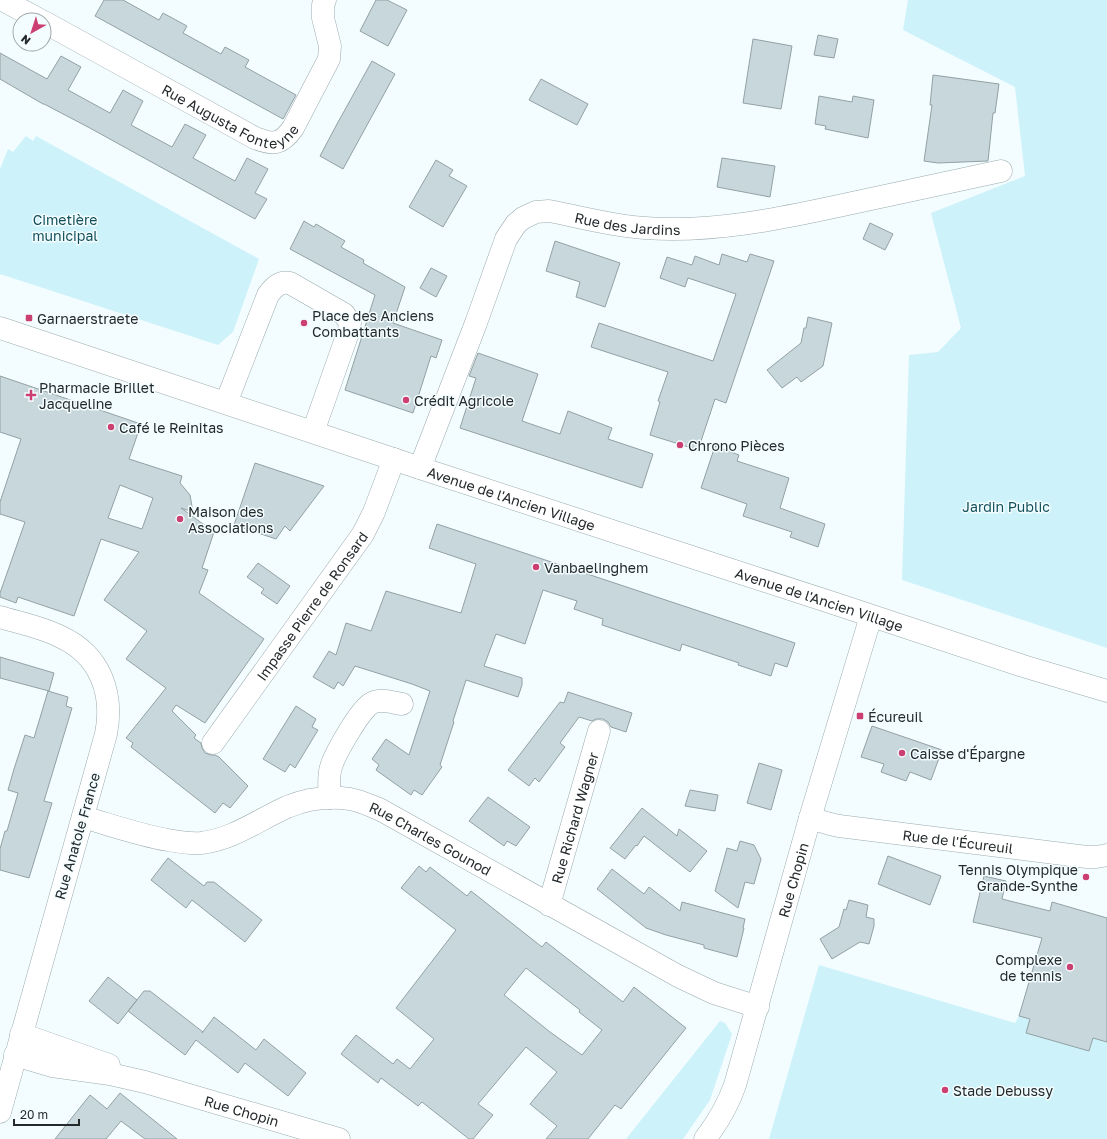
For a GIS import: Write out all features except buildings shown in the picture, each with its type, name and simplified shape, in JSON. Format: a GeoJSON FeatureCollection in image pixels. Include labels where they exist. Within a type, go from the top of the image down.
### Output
{"type":"FeatureCollection","features":[{"type":"Feature","properties":{"kind":"street"},"geometry":{"type":"LineString","coordinates":[[3,0],[25,12]]}},
{"type":"Feature","properties":{"kind":"street","name":"Rue Augusta Fonteyne"},"geometry":{"type":"LineString","coordinates":[[52,26],[255,138],[266,142],[276,143],[286,138],[293,128],[329,59],[330,46],[323,18],[323,5],[325,0]]}},
{"type":"Feature","properties":{"kind":"street","name":"Rue des Jardins"},"geometry":{"type":"LineString","coordinates":[[420,468],[476,323],[506,239],[516,224],[530,214],[549,211],[620,225],[645,228],[676,229],[715,227],[812,211],[1001,171]]}},
{"type":"Feature","properties":{"kind":"street"},"geometry":{"type":"LineString","coordinates":[[226,403],[268,295],[277,285],[284,282],[290,283],[344,314],[350,323],[349,330],[313,432]]}},
{"type":"Feature","properties":{"kind":"street","name":"Avenue de l'Ancien Village"},"geometry":{"type":"LineString","coordinates":[[0,328],[1023,666],[1107,691]]}},
{"type":"Feature","properties":{"kind":"street","name":"Impasse Pierre de Ronsard"},"geometry":{"type":"LineString","coordinates":[[213,743],[356,545],[374,512],[394,459]]}},
{"type":"Feature","properties":{"kind":"street","name":"Rue Chopin"},"geometry":{"type":"LineString","coordinates":[[705,1139],[721,1116],[731,1095],[758,1007],[810,818],[871,616]]}},
{"type":"Feature","properties":{"kind":"street","name":"Rue Anatole France"},"geometry":{"type":"LineString","coordinates":[[0,617],[46,631],[71,642],[94,663],[102,677],[108,703],[108,724],[0,1112]]}},
{"type":"Feature","properties":{"kind":"street","name":"Avenue de l'Ancien Village"},"geometry":{"type":"LineString","coordinates":[[1023,666],[1107,707]]}},
{"type":"Feature","properties":{"kind":"street"},"geometry":{"type":"LineString","coordinates":[[330,798],[329,780],[331,766],[359,715],[372,702],[385,701],[402,704]]}},
{"type":"Feature","properties":{"kind":"street","name":"Rue Richard Wagner"},"geometry":{"type":"LineString","coordinates":[[549,905],[600,731]]}},
{"type":"Feature","properties":{"kind":"street","name":"Rue Charles Gounod"},"geometry":{"type":"LineString","coordinates":[[83,817],[156,838],[180,842],[199,843],[222,839],[240,832],[296,804],[330,798],[350,799],[381,810],[689,982],[714,993],[758,1007]]}},
{"type":"Feature","properties":{"kind":"street","name":"Rue de l'Écureuil"},"geometry":{"type":"LineString","coordinates":[[810,818],[839,826],[1087,857],[1107,855]]}},
{"type":"Feature","properties":{"kind":"street","name":"Rue Chopin"},"geometry":{"type":"LineString","coordinates":[[21,1034],[111,1065],[145,1082]]}},
{"type":"Feature","properties":{"kind":"street","name":"Rue Chopin"},"geometry":{"type":"LineString","coordinates":[[15,1055],[52,1066],[110,1074],[145,1082],[339,1139]]}},
{"type":"Feature","properties":{"kind":"green space","name":"Jardin Public"},"geometry":{"type":"Polygon","coordinates":[[[908,0],[1107,0],[1107,648],[902,580],[909,355],[938,352],[961,328],[931,213],[1025,176],[1015,87],[903,30],[908,0]]]}},
{"type":"Feature","properties":{"kind":"green space","name":"Cimetière municipal"},"geometry":{"type":"Polygon","coordinates":[[[26,136],[33,141],[36,136],[259,259],[233,332],[218,345],[0,274],[0,169],[8,149],[13,152],[26,136]]]}},
{"type":"Feature","properties":{"kind":"green space","name":"Stade Debussy"},"geometry":{"type":"Polygon","coordinates":[[[819,965],[1015,1023],[1019,1016],[1107,1042],[1107,1139],[769,1139],[819,965]]]}},
{"type":"Feature","properties":{"kind":"green space"},"geometry":{"type":"Polygon","coordinates":[[[720,1021],[725,1023],[732,1034],[710,1100],[683,1139],[626,1139],[720,1021]]]}},
{"type":"Feature","properties":{"kind":"place","name":"Garnaerstraete"},"geometry":{"type":"Point","coordinates":[29,318]}},
{"type":"Feature","properties":{"kind":"place","name":"Place des Anciens Combattants"},"geometry":{"type":"Point","coordinates":[304,323]}},
{"type":"Feature","properties":{"kind":"place","name":"Pharmacie Brillet Jacqueline"},"geometry":{"type":"Point","coordinates":[31,395]}},
{"type":"Feature","properties":{"kind":"place","name":"Crédit Agricole"},"geometry":{"type":"Point","coordinates":[406,400]}},
{"type":"Feature","properties":{"kind":"place","name":"Café le Reinitas"},"geometry":{"type":"Point","coordinates":[111,427]}},
{"type":"Feature","properties":{"kind":"place","name":"Chrono Pièces"},"geometry":{"type":"Point","coordinates":[680,445]}},
{"type":"Feature","properties":{"kind":"place","name":"Maison des Associations"},"geometry":{"type":"Point","coordinates":[180,519]}},
{"type":"Feature","properties":{"kind":"place","name":"Vanbaelinghem"},"geometry":{"type":"Point","coordinates":[536,567]}},
{"type":"Feature","properties":{"kind":"place","name":"Écureuil"},"geometry":{"type":"Point","coordinates":[860,716]}},
{"type":"Feature","properties":{"kind":"place","name":"Caisse d'Épargne"},"geometry":{"type":"Point","coordinates":[902,753]}},
{"type":"Feature","properties":{"kind":"place","name":"Tennis Olympique Grande-Synthe"},"geometry":{"type":"Point","coordinates":[1086,877]}},
{"type":"Feature","properties":{"kind":"place","name":"Complexe de tennis"},"geometry":{"type":"Point","coordinates":[1070,967]}},
{"type":"Feature","properties":{"kind":"place","name":"Stade Debussy"},"geometry":{"type":"Point","coordinates":[945,1090]}}]}
